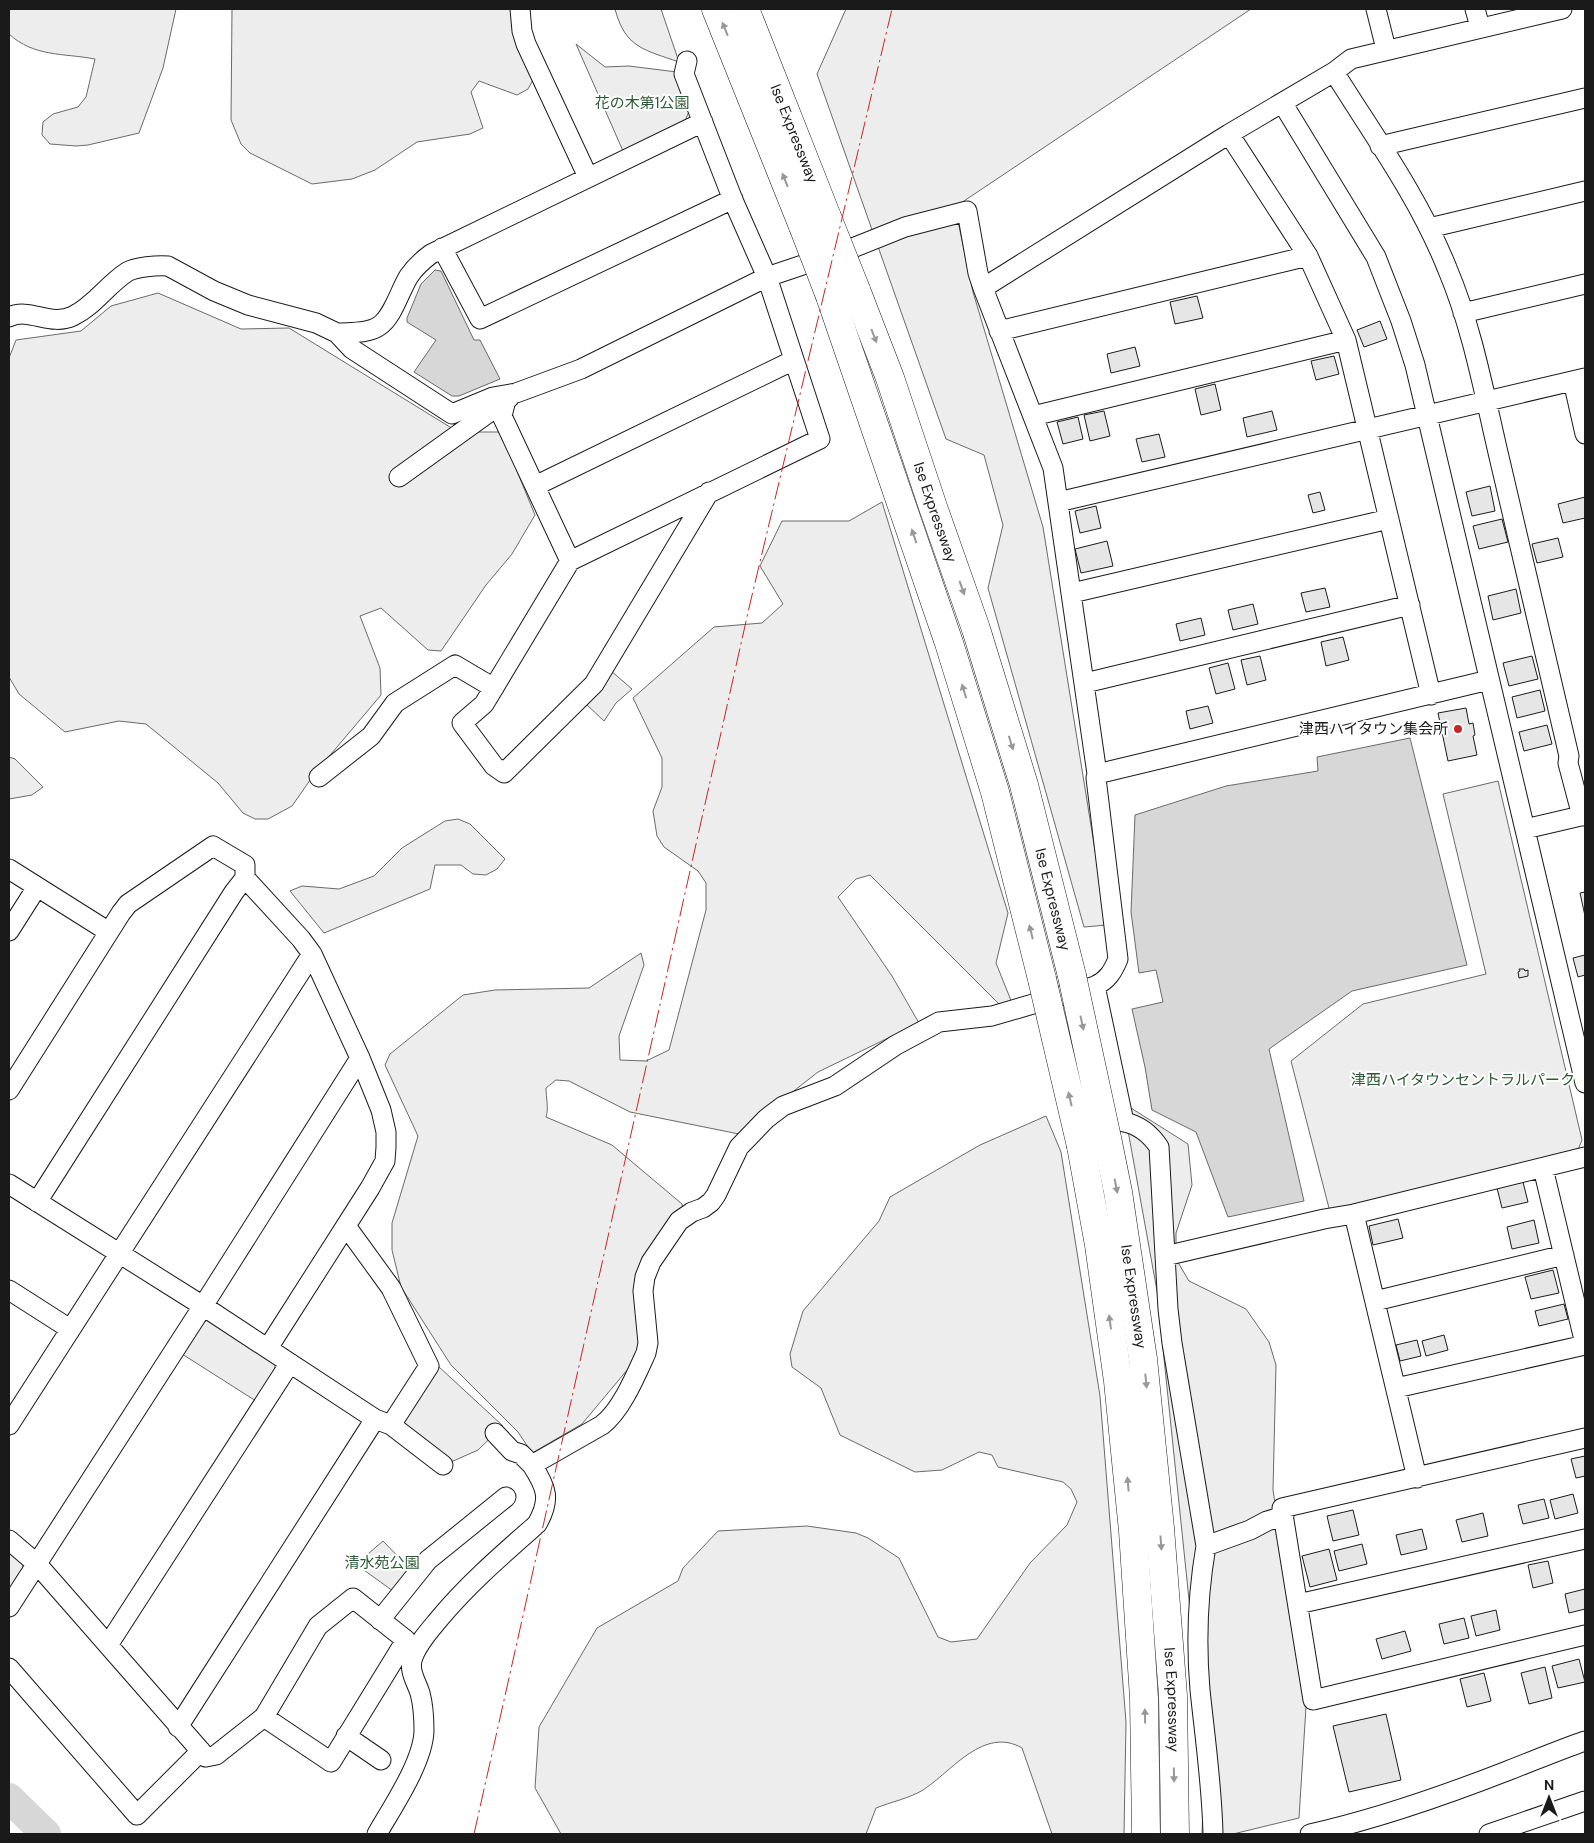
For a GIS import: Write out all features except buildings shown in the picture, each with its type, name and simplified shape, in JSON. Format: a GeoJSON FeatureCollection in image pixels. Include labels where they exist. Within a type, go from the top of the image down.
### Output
{"type":"FeatureCollection","features":[{"type":"Feature","properties":{"kind":"highway","name":"Ise Expressway"},"geometry":{"type":"LineString","coordinates":[[716,9],[815,222]]}},
{"type":"Feature","properties":{"kind":"highway","name":"Ise Expressway"},"geometry":{"type":"LineString","coordinates":[[745,9],[815,222],[843,293],[995,792],[1042,979],[1081,1146],[1099,1244],[1118,1381],[1130,1503],[1144,1698],[1146,1834]]}},
{"type":"Feature","properties":{"kind":"highway","name":"Ise Expressway"},"geometry":{"type":"LineString","coordinates":[[843,293],[890,378],[976,629],[1083,981],[1143,1359],[1156,1488],[1173,1696],[1175,1834]]}},
{"type":"Feature","properties":{"kind":"street"},"geometry":{"type":"LineString","coordinates":[[520,9],[522,31],[526,44],[588,177]]}},
{"type":"Feature","properties":{"kind":"street"},"geometry":{"type":"LineString","coordinates":[[1376,9],[1386,49]]}},
{"type":"Feature","properties":{"kind":"street"},"geometry":{"type":"LineString","coordinates":[[1475,9],[1480,27]]}},
{"type":"Feature","properties":{"kind":"street"},"geometry":{"type":"LineString","coordinates":[[983,288],[1229,134],[1283,104],[1351,59],[1386,49],[1562,9]]}},
{"type":"Feature","properties":{"kind":"street"},"geometry":{"type":"LineString","coordinates":[[687,61],[684,74],[733,199],[767,277],[820,439],[709,492],[570,561],[484,704],[462,723],[494,766],[504,773],[594,684],[709,492]]}},
{"type":"Feature","properties":{"kind":"street"},"geometry":{"type":"LineString","coordinates":[[1334,72],[1414,200],[1448,269],[1463,313],[1577,754],[1568,763],[1583,816],[1525,829]]}},
{"type":"Feature","properties":{"kind":"street"},"geometry":{"type":"LineString","coordinates":[[1380,146],[1585,98]]}},
{"type":"Feature","properties":{"kind":"street"},"geometry":{"type":"LineString","coordinates":[[1283,104],[1376,257],[1402,321],[1427,415],[1585,1084]]}},
{"type":"Feature","properties":{"kind":"street"},"geometry":{"type":"LineString","coordinates":[[337,333],[364,331],[379,327],[386,320],[409,276],[417,265],[431,254],[703,122]]}},
{"type":"Feature","properties":{"kind":"street"},"geometry":{"type":"LineString","coordinates":[[1229,134],[1308,256],[1346,340],[1431,695]]}},
{"type":"Feature","properties":{"kind":"street"},"geometry":{"type":"LineString","coordinates":[[1429,228],[1585,191]]}},
{"type":"Feature","properties":{"kind":"street"},"geometry":{"type":"LineString","coordinates":[[442,248],[480,319],[733,199]]}},
{"type":"Feature","properties":{"kind":"street"},"geometry":{"type":"LineString","coordinates":[[399,477],[511,397],[581,369],[767,277],[850,249],[906,227],[967,212],[978,273],[983,288],[998,331],[1053,468],[1085,683],[1118,959],[1113,970],[1104,982],[1083,981],[992,1016],[939,1022],[896,1045],[835,1086],[783,1106],[766,1119],[740,1147],[711,1202],[679,1221],[651,1262],[645,1277],[644,1291],[648,1343],[646,1353],[615,1414],[602,1425],[532,1465]]}},
{"type":"Feature","properties":{"kind":"street"},"geometry":{"type":"LineString","coordinates":[[998,331],[1308,256]]}},
{"type":"Feature","properties":{"kind":"street"},"geometry":{"type":"LineString","coordinates":[[9,317],[22,313],[54,321],[71,317],[86,308],[127,272],[160,265],[168,266],[214,291],[248,305],[316,323],[337,333],[352,349],[452,414],[493,397],[511,397]]}},
{"type":"Feature","properties":{"kind":"street"},"geometry":{"type":"LineString","coordinates":[[1463,313],[1585,284]]}},
{"type":"Feature","properties":{"kind":"street"},"geometry":{"type":"LineString","coordinates":[[1033,416],[1346,340]]}},
{"type":"Feature","properties":{"kind":"street"},"geometry":{"type":"LineString","coordinates":[[535,486],[794,360]]}},
{"type":"Feature","properties":{"kind":"street"},"geometry":{"type":"LineString","coordinates":[[1058,502],[1579,380],[1585,434]]}},
{"type":"Feature","properties":{"kind":"street"},"geometry":{"type":"LineString","coordinates":[[511,397],[502,416],[570,561]]}},
{"type":"Feature","properties":{"kind":"street"},"geometry":{"type":"LineString","coordinates":[[1072,593],[1389,519]]}},
{"type":"Feature","properties":{"kind":"street"},"geometry":{"type":"LineString","coordinates":[[1085,683],[1410,605]]}},
{"type":"Feature","properties":{"kind":"street"},"geometry":{"type":"LineString","coordinates":[[319,777],[371,736],[395,703],[455,665],[494,688]]}},
{"type":"Feature","properties":{"kind":"street"},"geometry":{"type":"LineString","coordinates":[[1097,774],[1489,680]]}},
{"type":"Feature","properties":{"kind":"street"},"geometry":{"type":"LineString","coordinates":[[9,1090],[128,904],[213,846],[245,865],[245,878],[234,892],[37,1202]]}},
{"type":"Feature","properties":{"kind":"street"},"geometry":{"type":"LineString","coordinates":[[9,869],[109,932]]}},
{"type":"Feature","properties":{"kind":"street"},"geometry":{"type":"LineString","coordinates":[[245,878],[301,938],[312,954],[360,1058],[381,1110],[386,1132],[385,1161],[268,1348]]}},
{"type":"Feature","properties":{"kind":"street"},"geometry":{"type":"LineString","coordinates":[[9,931],[37,887]]}},
{"type":"Feature","properties":{"kind":"street"},"geometry":{"type":"LineString","coordinates":[[9,1425],[312,954]]}},
{"type":"Feature","properties":{"kind":"street"},"geometry":{"type":"LineString","coordinates":[[1083,981],[1124,1122],[1131,1123],[1146,1132],[1153,1138],[1159,1148],[1168,1309],[1172,1343],[1206,1546],[1201,1575],[1199,1658],[1212,1796],[1212,1834]]}},
{"type":"Feature","properties":{"kind":"street"},"geometry":{"type":"LineString","coordinates":[[9,1607],[360,1058]]}},
{"type":"Feature","properties":{"kind":"street"},"geometry":{"type":"LineString","coordinates":[[1165,1256],[1324,1219],[1354,1214],[1585,1157]]}},
{"type":"Feature","properties":{"kind":"street"},"geometry":{"type":"LineString","coordinates":[[1396,1388],[1585,1345],[1543,1168]]}},
{"type":"Feature","properties":{"kind":"street"},"geometry":{"type":"LineString","coordinates":[[9,1184],[383,1422],[443,1465]]}},
{"type":"Feature","properties":{"kind":"street"},"geometry":{"type":"LineString","coordinates":[[1354,1214],[1417,1478]]}},
{"type":"Feature","properties":{"kind":"street"},"geometry":{"type":"LineString","coordinates":[[178,1727],[383,1422],[429,1366],[391,1288],[346,1226]]}},
{"type":"Feature","properties":{"kind":"street"},"geometry":{"type":"LineString","coordinates":[[1375,1301],[1564,1255]]}},
{"type":"Feature","properties":{"kind":"street"},"geometry":{"type":"LineString","coordinates":[[9,1290],[70,1329]]}},
{"type":"Feature","properties":{"kind":"street"},"geometry":{"type":"LineString","coordinates":[[108,1645],[290,1363]]}},
{"type":"Feature","properties":{"kind":"street"},"geometry":{"type":"LineString","coordinates":[[377,1834],[405,1784],[423,1741],[422,1708],[420,1693],[413,1677],[412,1658],[428,1633],[455,1599],[537,1524],[545,1510],[545,1490],[532,1465],[521,1454],[512,1451],[495,1433]]}},
{"type":"Feature","properties":{"kind":"street"},"geometry":{"type":"LineString","coordinates":[[1585,1438],[1282,1508],[1313,1700],[1585,1636]]}},
{"type":"Feature","properties":{"kind":"street"},"geometry":{"type":"LineString","coordinates":[[380,1620],[428,1560],[506,1497]]}},
{"type":"Feature","properties":{"kind":"street"},"geometry":{"type":"LineString","coordinates":[[1206,1546],[1250,1530],[1266,1521],[1284,1516]]}},
{"type":"Feature","properties":{"kind":"street"},"geometry":{"type":"LineString","coordinates":[[1298,1604],[1585,1539]]}},
{"type":"Feature","properties":{"kind":"street"},"geometry":{"type":"LineString","coordinates":[[9,1540],[37,1564],[206,1757],[216,1754],[264,1717],[318,1626],[353,1598],[406,1640],[331,1762],[264,1717]]}},
{"type":"Feature","properties":{"kind":"street"},"geometry":{"type":"LineString","coordinates":[[9,1668],[137,1815],[201,1752]]}},
{"type":"Feature","properties":{"kind":"street"},"geometry":{"type":"LineString","coordinates":[[346,1736],[381,1760]]}},
{"type":"Feature","properties":{"kind":"street"},"geometry":{"type":"LineString","coordinates":[[1313,1834],[1385,1815],[1585,1741]]}},
{"type":"Feature","properties":{"kind":"street"},"geometry":{"type":"LineString","coordinates":[[1496,1833],[1585,1801]]}},
{"type":"Feature","properties":{"kind":"green space"},"geometry":{"type":"Polygon","coordinates":[[[9,9],[176,9],[163,68],[139,133],[88,145],[50,144],[42,135],[43,122],[53,114],[78,107],[86,97],[95,59],[49,53],[28,47],[9,34],[9,9]]]}},
{"type":"Feature","properties":{"kind":"green space"},"geometry":{"type":"Polygon","coordinates":[[[232,9],[511,9],[516,41],[534,78],[528,89],[517,95],[479,81],[471,92],[483,128],[470,134],[417,142],[375,170],[352,179],[312,184],[250,153],[241,144],[231,120],[232,9]]]}},
{"type":"Feature","properties":{"kind":"green space"},"geometry":{"type":"Polygon","coordinates":[[[615,9],[661,9],[679,62],[638,46],[624,32],[615,9]]]}},
{"type":"Feature","properties":{"kind":"green space"},"geometry":{"type":"Polygon","coordinates":[[[846,9],[1251,9],[955,207],[973,292],[1043,527],[1107,925],[1084,927],[988,588],[1003,525],[984,455],[946,439],[817,74],[846,9]]]}},
{"type":"Feature","properties":{"kind":"green space","name":"花の木第1公園"},"geometry":{"type":"Polygon","coordinates":[[[576,44],[605,67],[629,66],[677,72],[690,109],[685,121],[623,151],[576,44]]]}},
{"type":"Feature","properties":{"kind":"green space"},"geometry":{"type":"Polygon","coordinates":[[[158,293],[241,329],[289,328],[458,432],[501,432],[535,515],[512,554],[486,585],[441,651],[428,650],[381,608],[360,616],[380,668],[381,695],[315,773],[292,806],[268,819],[255,819],[243,813],[218,783],[146,724],[119,721],[65,732],[19,694],[9,677],[9,358],[16,340],[81,331],[111,306],[158,293]]]}},
{"type":"Feature","properties":{"kind":"green space"},"geometry":{"type":"Polygon","coordinates":[[[882,502],[1008,913],[996,963],[1012,1003],[1003,1008],[870,875],[856,879],[838,897],[892,976],[919,1023],[818,1072],[739,1134],[630,1112],[569,1081],[556,1080],[546,1088],[546,1117],[612,1145],[682,1204],[683,1210],[655,1246],[642,1339],[633,1363],[582,1424],[532,1453],[518,1432],[451,1365],[401,1287],[392,1250],[392,1223],[418,1136],[385,1065],[390,1054],[463,995],[495,990],[589,988],[641,953],[644,965],[619,1036],[620,1060],[646,1061],[669,1050],[706,910],[706,883],[698,871],[664,847],[657,836],[653,811],[662,787],[662,758],[633,698],[714,627],[762,623],[783,604],[760,566],[782,521],[849,521],[882,502]]]}},
{"type":"Feature","properties":{"kind":"green space"},"geometry":{"type":"Polygon","coordinates":[[[610,670],[632,689],[616,703],[604,721],[585,703],[610,670]]]}},
{"type":"Feature","properties":{"kind":"green space"},"geometry":{"type":"Polygon","coordinates":[[[9,757],[15,759],[43,787],[32,795],[9,799],[9,757]]]}},
{"type":"Feature","properties":{"kind":"green space","name":"津西ハイタウンセントラルパーク"},"geometry":{"type":"Polygon","coordinates":[[[1498,781],[1582,1140],[1577,1152],[1330,1212],[1291,1061],[1363,1004],[1486,974],[1443,794],[1498,781]]]}},
{"type":"Feature","properties":{"kind":"green space"},"geometry":{"type":"Polygon","coordinates":[[[458,819],[470,824],[505,859],[497,869],[486,875],[473,874],[461,865],[435,865],[430,889],[324,933],[290,891],[302,886],[339,889],[374,876],[402,848],[445,821],[458,819]]]}},
{"type":"Feature","properties":{"kind":"green space"},"geometry":{"type":"Polygon","coordinates":[[[1123,1103],[1188,1144],[1192,1185],[1176,1233],[1176,1259],[1189,1281],[1246,1309],[1269,1342],[1276,1365],[1273,1490],[1306,1707],[1299,1818],[1233,1834],[1202,1834],[1205,1754],[1157,1291],[1123,1103]]]}},
{"type":"Feature","properties":{"kind":"green space"},"geometry":{"type":"Polygon","coordinates":[[[1046,1116],[1061,1152],[1100,1396],[1126,1722],[1124,1834],[1052,1834],[1022,1748],[1008,1743],[995,1743],[969,1754],[918,1793],[876,1808],[866,1834],[561,1834],[535,1788],[539,1727],[597,1628],[678,1581],[683,1568],[718,1531],[807,1526],[856,1533],[868,1538],[899,1558],[938,1637],[951,1642],[977,1639],[1030,1563],[1067,1525],[1077,1502],[1071,1489],[1063,1482],[998,1467],[992,1455],[979,1452],[942,1470],[915,1472],[840,1435],[821,1388],[792,1367],[790,1354],[803,1311],[879,1221],[890,1197],[980,1145],[1046,1116]]]}},
{"type":"Feature","properties":{"kind":"green space"},"geometry":{"type":"Polygon","coordinates":[[[209,1320],[275,1362],[275,1371],[256,1401],[182,1354],[202,1322],[209,1320]]]}},
{"type":"Feature","properties":{"kind":"green space"},"geometry":{"type":"Polygon","coordinates":[[[438,1366],[503,1426],[478,1450],[451,1462],[404,1426],[402,1421],[438,1366]]]}},
{"type":"Feature","properties":{"kind":"green space","name":"清水苑公園"},"geometry":{"type":"Polygon","coordinates":[[[383,1541],[410,1569],[393,1591],[361,1568],[369,1553],[383,1541]]]}},
{"type":"Feature","properties":{"kind":"green space"},"geometry":{"type":"Polygon","coordinates":[[[9,1550],[22,1561],[24,1571],[9,1595],[9,1550]]]}},
{"type":"Feature","properties":{"kind":"shaded area"},"geometry":{"type":"Polygon","coordinates":[[[435,270],[441,271],[474,340],[480,340],[500,379],[459,396],[452,396],[414,372],[436,340],[407,322],[407,318],[421,284],[435,270]]]}},
{"type":"Feature","properties":{"kind":"shaded area"},"geometry":{"type":"Polygon","coordinates":[[[1410,738],[1467,965],[1352,991],[1269,1049],[1304,1201],[1228,1217],[1196,1132],[1152,1110],[1132,1009],[1163,1002],[1156,970],[1139,973],[1131,912],[1135,815],[1226,786],[1318,771],[1317,757],[1410,738]]]}},
{"type":"Feature","properties":{"kind":"waterway"},"geometry":{"type":"LineString","coordinates":[[9,1798],[46,1834]]}},
{"type":"Feature","properties":{"kind":"power"},"geometry":{"type":"LineString","coordinates":[[474,1834],[749,608],[892,9]]}},
{"type":"Feature","properties":{"kind":"place","name":"津西ハイタウン集会所"},"geometry":{"type":"Point","coordinates":[1458,729]}}]}
